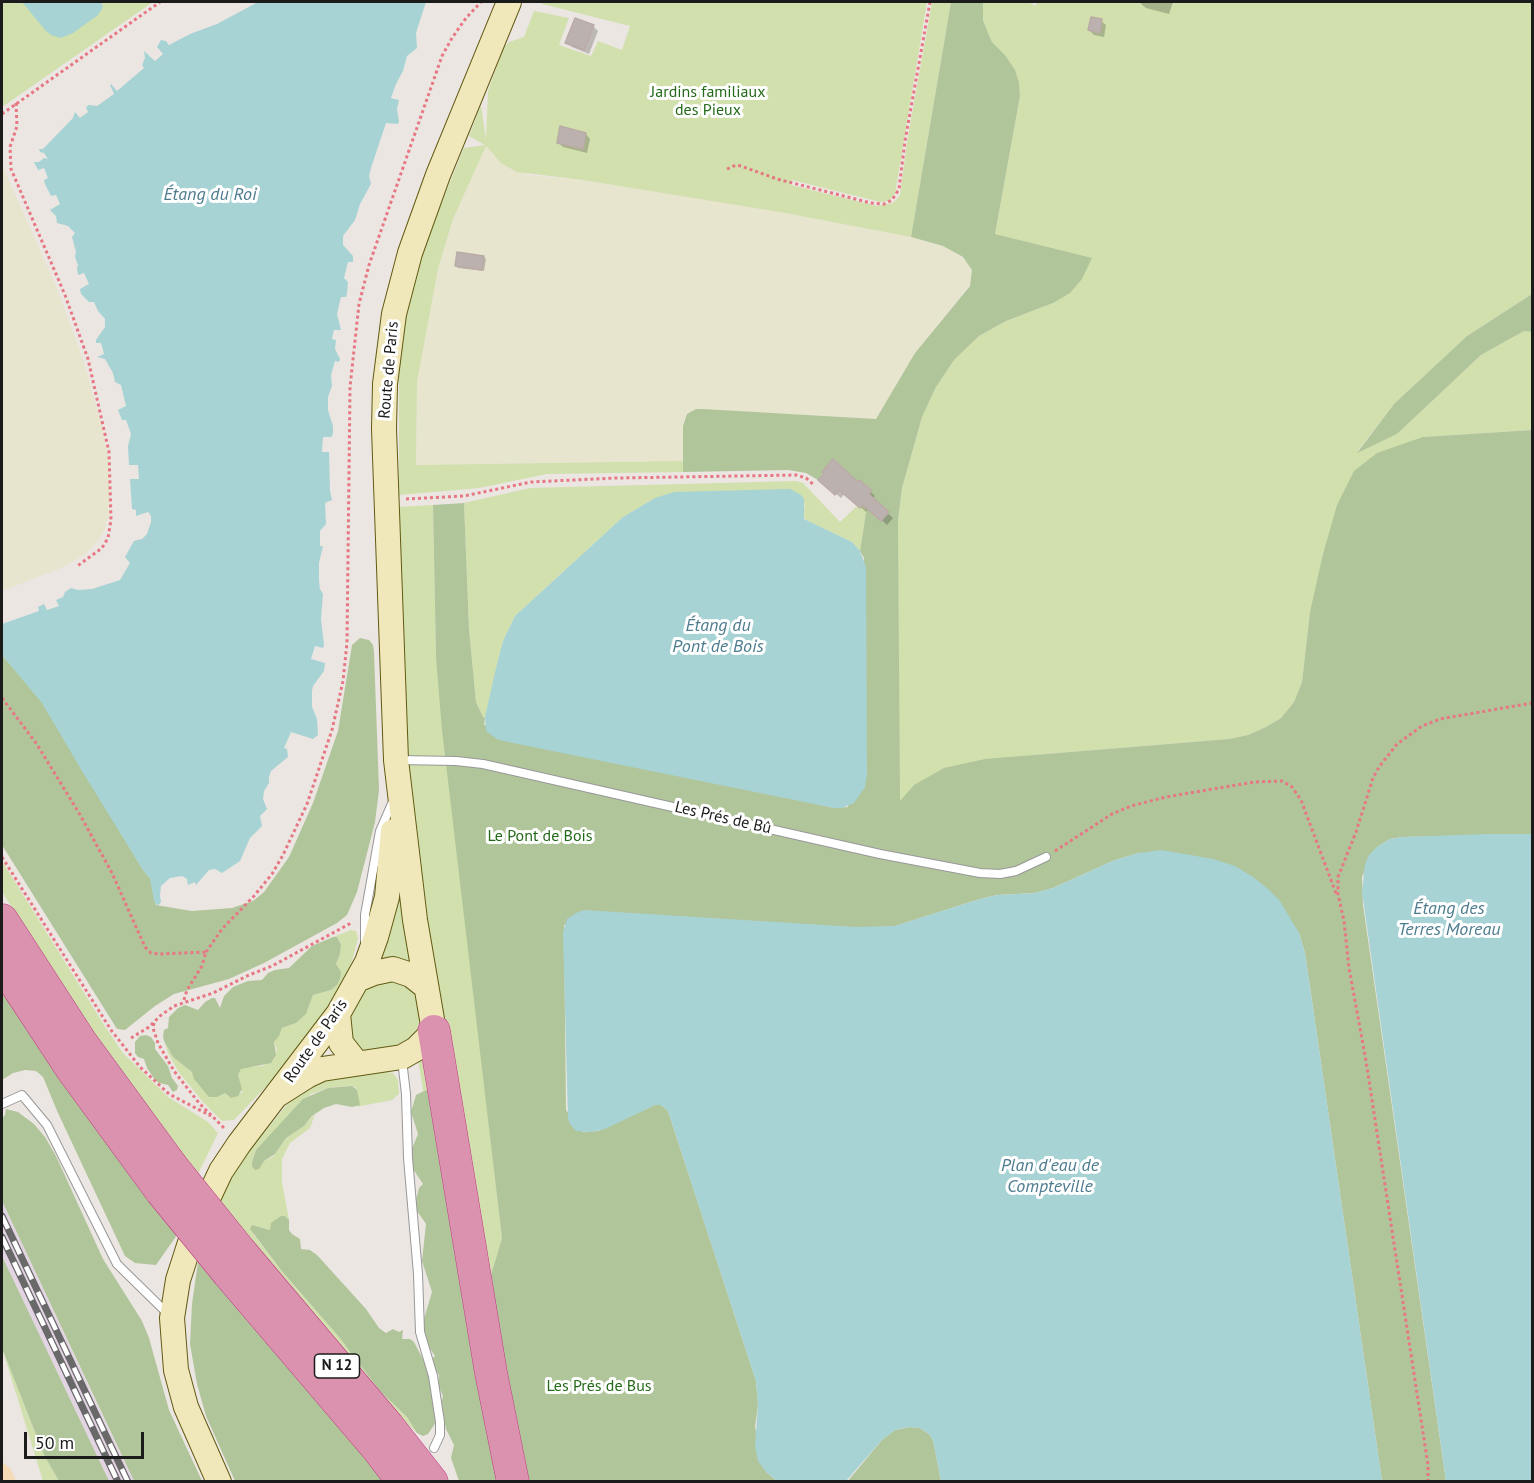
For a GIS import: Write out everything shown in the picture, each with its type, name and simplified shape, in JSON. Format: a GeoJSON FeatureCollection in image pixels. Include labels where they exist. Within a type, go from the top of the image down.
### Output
{"type":"FeatureCollection","features":[{"type":"Feature","properties":{"kind":"highway","name":"N 12"},"geometry":{"type":"LineString","coordinates":[[2,920],[166,1178]]}},
{"type":"Feature","properties":{"kind":"highway","name":"N 12"},"geometry":{"type":"LineString","coordinates":[[2,963],[71,1068],[166,1178],[403,1482]]}},
{"type":"Feature","properties":{"kind":"highway"},"geometry":{"type":"LineString","coordinates":[[434,1031],[489,1361],[513,1482]]}},
{"type":"Feature","properties":{"kind":"highway","name":"N 12"},"geometry":{"type":"LineString","coordinates":[[234,1263],[388,1426],[432,1482]]}},
{"type":"Feature","properties":{"kind":"street","name":"Route de Paris"},"geometry":{"type":"LineString","coordinates":[[434,1031],[415,920],[396,760],[386,500],[385,384],[400,285],[425,209],[509,2]]}},
{"type":"Feature","properties":{"kind":"street","name":"Route de Paris"},"geometry":{"type":"LineString","coordinates":[[277,1095],[338,1014],[362,971],[387,897],[396,760]]}},
{"type":"Feature","properties":{"kind":"street"},"geometry":{"type":"LineString","coordinates":[[362,971],[374,973],[393,969],[411,975],[426,987]]}},
{"type":"Feature","properties":{"kind":"street"},"geometry":{"type":"LineString","coordinates":[[338,1014],[341,1043],[356,1062]]}},
{"type":"Feature","properties":{"kind":"street"},"geometry":{"type":"LineString","coordinates":[[402,1057],[416,1049],[434,1031]]}},
{"type":"Feature","properties":{"kind":"street","name":"Route de Paris"},"geometry":{"type":"LineString","coordinates":[[277,1095],[315,1072],[356,1062],[402,1057]]}},
{"type":"Feature","properties":{"kind":"street"},"geometry":{"type":"LineString","coordinates":[[219,1482],[182,1395],[174,1353],[172,1318],[178,1280],[201,1210],[232,1153],[277,1095]]}},
{"type":"Feature","properties":{"kind":"lane","name":"Les Prés de Bû"},"geometry":{"type":"LineString","coordinates":[[396,760],[440,760],[483,764],[880,854],[980,873],[1000,874],[1016,871],[1046,857]]}},
{"type":"Feature","properties":{"kind":"lane"},"geometry":{"type":"LineString","coordinates":[[362,971],[365,915],[380,831],[394,798]]}},
{"type":"Feature","properties":{"kind":"lane"},"geometry":{"type":"LineString","coordinates":[[402,1057],[420,1332],[433,1376],[441,1422],[440,1436],[434,1448]]}},
{"type":"Feature","properties":{"kind":"lane"},"geometry":{"type":"LineString","coordinates":[[2,1104],[22,1095],[47,1125],[117,1264],[172,1318]]}},
{"type":"Feature","properties":{"kind":"path"},"geometry":{"type":"LineString","coordinates":[[2,114],[160,2]]}},
{"type":"Feature","properties":{"kind":"path"},"geometry":{"type":"LineString","coordinates":[[183,1003],[187,990],[202,966],[206,952],[222,929],[272,874],[284,855],[307,804],[332,730],[343,681],[348,635],[350,387],[359,304],[369,265],[442,56],[461,25],[481,2]]}},
{"type":"Feature","properties":{"kind":"path"},"geometry":{"type":"LineString","coordinates":[[727,169],[736,165],[741,166],[777,179],[871,203],[884,204],[892,200],[899,189],[905,141],[930,2]]}},
{"type":"Feature","properties":{"kind":"path"},"geometry":{"type":"LineString","coordinates":[[16,103],[17,126],[9,153],[10,169],[64,295],[88,359],[109,452],[111,520],[108,538],[102,548],[76,567]]}},
{"type":"Feature","properties":{"kind":"path"},"geometry":{"type":"LineString","coordinates":[[386,500],[464,496],[531,482],[616,478],[796,475],[814,484]]}},
{"type":"Feature","properties":{"kind":"path"},"geometry":{"type":"LineString","coordinates":[[2,698],[36,743],[79,813],[111,873],[144,947],[151,953],[159,954],[206,952]]}},
{"type":"Feature","properties":{"kind":"path"},"geometry":{"type":"LineString","coordinates":[[1428,1482],[1428,1465],[1340,905],[1338,877],[1356,832],[1367,793],[1379,767],[1397,744],[1422,726],[1440,719],[1533,703]]}},
{"type":"Feature","properties":{"kind":"path"},"geometry":{"type":"LineString","coordinates":[[1046,857],[1112,814],[1131,806],[1166,796],[1243,783],[1282,781],[1292,787],[1301,800],[1340,905]]}},
{"type":"Feature","properties":{"kind":"path"},"geometry":{"type":"LineString","coordinates":[[2,857],[111,1030],[140,1067],[169,1094],[211,1116],[174,1071],[158,1043],[154,1033],[154,1023]]}},
{"type":"Feature","properties":{"kind":"path"},"geometry":{"type":"LineString","coordinates":[[131,1038],[154,1023],[166,1011],[273,966],[365,915]]}},
{"type":"Feature","properties":{"kind":"shaded area"},"geometry":{"type":"Polygon","coordinates":[[[486,145],[494,156],[528,175],[583,180],[785,213],[911,237],[943,246],[954,251],[969,264],[972,270],[972,282],[915,353],[876,419],[696,409],[684,420],[683,461],[416,465],[417,382],[438,269],[453,219],[486,145]]]}},
{"type":"Feature","properties":{"kind":"shaded area"},"geometry":{"type":"Polygon","coordinates":[[[2,165],[56,286],[84,362],[108,456],[110,490],[109,514],[105,530],[83,556],[61,568],[2,591],[2,165]]]}},
{"type":"Feature","properties":{"kind":"shaded area"},"geometry":{"type":"Polygon","coordinates":[[[2,1201],[134,1481],[109,1481],[2,1256],[2,1201]]]}},
{"type":"Feature","properties":{"kind":"green space"},"geometry":{"type":"Polygon","coordinates":[[[2,2],[153,2],[2,107],[2,2]]]}},
{"type":"Feature","properties":{"kind":"green space","name":"Jardins familiaux des Pieux"},"geometry":{"type":"Polygon","coordinates":[[[542,2],[927,2],[895,194],[888,201],[880,202],[792,180],[791,185],[877,206],[893,203],[900,195],[932,2],[951,2],[911,237],[785,213],[583,180],[517,172],[501,163],[486,146],[453,219],[438,269],[417,382],[416,465],[683,461],[683,472],[547,474],[479,488],[399,495],[399,368],[414,275],[464,148],[485,145],[469,136],[481,105],[486,140],[488,91],[503,48],[509,42],[524,37],[534,11],[569,18],[559,45],[591,56],[598,41],[622,50],[630,26],[542,4],[542,2]]]}},
{"type":"Feature","properties":{"kind":"green space"},"geometry":{"type":"Polygon","coordinates":[[[951,2],[983,2],[983,20],[992,42],[1015,70],[1019,83],[1020,96],[995,234],[1092,258],[1082,279],[1070,293],[1053,303],[1006,321],[979,336],[954,360],[936,387],[922,417],[902,488],[898,521],[900,801],[914,785],[944,768],[985,759],[1229,739],[1248,735],[1266,727],[1281,718],[1294,702],[1302,682],[1310,612],[1323,554],[1337,505],[1354,471],[1377,453],[1423,437],[1532,430],[1532,834],[1390,839],[1377,847],[1362,877],[1363,905],[1446,1481],[1382,1481],[1305,953],[1299,933],[1139,853],[1115,860],[1053,888],[1035,893],[997,895],[980,899],[895,926],[877,928],[564,925],[566,1110],[583,1132],[598,1131],[655,1105],[661,1105],[668,1111],[756,1381],[758,1405],[755,1427],[766,1472],[777,1481],[526,1481],[490,1291],[491,1275],[502,1238],[442,730],[436,658],[433,505],[464,503],[469,629],[476,702],[485,718],[484,725],[834,808],[848,807],[864,558],[860,551],[871,490],[860,480],[857,483],[833,459],[818,480],[806,473],[788,470],[683,472],[683,426],[687,414],[696,409],[876,419],[915,353],[970,286],[972,270],[963,257],[943,246],[911,237],[951,2]]]}},
{"type":"Feature","properties":{"kind":"green space"},"geometry":{"type":"Polygon","coordinates":[[[983,2],[1028,2],[1036,6],[1037,2],[1532,2],[1532,294],[1467,336],[1394,404],[1357,452],[1397,434],[1481,355],[1524,331],[1532,332],[1532,430],[1423,437],[1310,612],[1302,682],[1294,702],[1281,718],[1266,727],[1248,735],[1229,739],[1034,755],[899,802],[898,522],[902,488],[922,417],[936,387],[954,360],[979,336],[1006,321],[1053,303],[1092,259],[995,234],[1020,96],[1019,83],[1005,55],[992,42],[988,33],[983,20],[983,2]]]}},
{"type":"Feature","properties":{"kind":"green space"},"geometry":{"type":"Polygon","coordinates":[[[1532,294],[1532,332],[1524,331],[1481,355],[1397,434],[1357,453],[1394,404],[1467,336],[1532,294]]]}},
{"type":"Feature","properties":{"kind":"green space"},"geometry":{"type":"Polygon","coordinates":[[[796,481],[803,483],[840,522],[857,506],[860,508],[863,505],[867,509],[860,551],[852,542],[806,520],[803,515],[805,505],[655,498],[623,517],[515,616],[503,641],[485,718],[483,717],[476,702],[469,629],[464,503],[530,488],[796,481]]]}},
{"type":"Feature","properties":{"kind":"green space"},"geometry":{"type":"Polygon","coordinates":[[[433,505],[436,658],[502,1238],[491,1275],[490,1291],[422,917],[411,812],[403,694],[398,507],[433,505]]]}},
{"type":"Feature","properties":{"kind":"green space"},"geometry":{"type":"Polygon","coordinates":[[[360,638],[369,640],[374,652],[379,790],[375,822],[357,892],[347,915],[337,923],[264,963],[229,979],[174,994],[125,1030],[117,1029],[2,845],[2,655],[42,702],[150,878],[156,905],[192,911],[232,908],[253,901],[264,892],[289,857],[313,803],[338,731],[352,645],[360,638]]]}},
{"type":"Feature","properties":{"kind":"green space"},"geometry":{"type":"Polygon","coordinates":[[[2,861],[123,1053],[168,1097],[208,1122],[218,1133],[198,1174],[152,1116],[82,1017],[2,892],[2,861]]]}},
{"type":"Feature","properties":{"kind":"green space"},"geometry":{"type":"Polygon","coordinates":[[[397,862],[417,970],[380,963],[397,862]]]}},
{"type":"Feature","properties":{"kind":"green space"},"geometry":{"type":"Polygon","coordinates":[[[351,930],[356,931],[358,938],[351,965],[343,985],[327,1011],[274,1078],[234,1120],[222,1121],[178,1071],[164,1041],[173,1057],[192,1072],[197,1083],[221,1095],[225,1092],[228,1096],[242,1093],[238,1075],[241,1069],[263,1066],[274,1059],[277,1050],[274,1042],[282,1028],[296,1023],[308,1009],[313,995],[331,990],[337,985],[336,964],[341,943],[337,937],[333,937],[351,930]]]}},
{"type":"Feature","properties":{"kind":"green space"},"geometry":{"type":"Polygon","coordinates":[[[337,937],[341,944],[336,964],[341,972],[337,985],[331,990],[313,995],[306,1014],[296,1023],[282,1028],[274,1042],[276,1055],[271,1063],[241,1069],[238,1075],[242,1089],[238,1096],[231,1098],[225,1093],[217,1097],[209,1097],[194,1079],[192,1072],[173,1057],[164,1041],[164,1030],[168,1028],[169,1017],[185,1005],[198,1010],[212,998],[215,998],[220,1008],[224,996],[233,987],[248,981],[262,980],[268,973],[289,968],[312,946],[337,937]]]}},
{"type":"Feature","properties":{"kind":"green space"},"geometry":{"type":"Polygon","coordinates":[[[378,978],[412,984],[426,1017],[414,1042],[367,1056],[346,1036],[352,1001],[378,978]]]}},
{"type":"Feature","properties":{"kind":"green space"},"geometry":{"type":"Polygon","coordinates":[[[2,990],[76,1101],[177,1235],[156,1265],[135,1263],[125,1256],[43,1077],[36,1071],[25,1070],[13,1073],[2,1080],[2,990]]]}},
{"type":"Feature","properties":{"kind":"green space"},"geometry":{"type":"Polygon","coordinates":[[[140,1036],[151,1037],[155,1043],[155,1049],[168,1066],[178,1086],[177,1090],[173,1092],[168,1085],[155,1080],[144,1059],[135,1053],[135,1042],[140,1036]]]}},
{"type":"Feature","properties":{"kind":"green space"},"geometry":{"type":"Polygon","coordinates":[[[423,1054],[440,1104],[426,1090],[423,1091],[418,1059],[423,1054]]]}},
{"type":"Feature","properties":{"kind":"green space"},"geometry":{"type":"Polygon","coordinates":[[[380,1071],[393,1073],[398,1080],[399,1094],[392,1100],[356,1107],[358,1106],[357,1090],[355,1087],[348,1086],[328,1088],[311,1094],[256,1150],[252,1162],[264,1161],[273,1157],[286,1138],[304,1126],[315,1114],[310,1128],[290,1143],[282,1159],[282,1182],[289,1220],[285,1216],[270,1230],[252,1225],[253,1234],[281,1270],[339,1337],[380,1391],[407,1417],[417,1433],[392,1409],[341,1350],[220,1201],[220,1196],[242,1160],[293,1097],[313,1083],[380,1071]]]}},
{"type":"Feature","properties":{"kind":"green space"},"geometry":{"type":"Polygon","coordinates":[[[352,1086],[357,1090],[360,1105],[352,1107],[336,1104],[324,1108],[286,1138],[275,1154],[255,1170],[252,1162],[256,1150],[303,1099],[328,1088],[352,1086]]]}},
{"type":"Feature","properties":{"kind":"green space"},"geometry":{"type":"Polygon","coordinates":[[[428,1090],[503,1481],[459,1481],[451,1458],[454,1445],[446,1429],[442,1413],[443,1396],[438,1385],[439,1375],[433,1366],[435,1356],[424,1340],[423,1322],[432,1292],[422,1261],[426,1224],[417,1211],[416,1200],[419,1188],[423,1184],[413,1169],[411,1151],[418,1134],[411,1112],[416,1095],[428,1090]]]}},
{"type":"Feature","properties":{"kind":"green space"},"geometry":{"type":"Polygon","coordinates":[[[6,1109],[18,1112],[34,1124],[56,1156],[103,1259],[142,1321],[169,1410],[202,1481],[134,1481],[2,1201],[2,1119],[6,1109]]]}},
{"type":"Feature","properties":{"kind":"green space"},"geometry":{"type":"Polygon","coordinates":[[[281,1216],[289,1220],[289,1230],[300,1239],[301,1249],[310,1250],[317,1255],[366,1309],[379,1328],[386,1333],[393,1329],[399,1332],[403,1330],[402,1339],[410,1339],[414,1342],[428,1369],[436,1422],[428,1434],[423,1436],[417,1433],[407,1417],[380,1391],[339,1337],[281,1270],[250,1229],[252,1225],[270,1230],[271,1223],[281,1216]]]}},
{"type":"Feature","properties":{"kind":"green space"},"geometry":{"type":"Polygon","coordinates":[[[2,1256],[109,1481],[59,1481],[44,1455],[2,1348],[2,1256]]]}},
{"type":"Feature","properties":{"kind":"green space"},"geometry":{"type":"Polygon","coordinates":[[[198,1262],[384,1481],[235,1481],[206,1416],[197,1384],[190,1344],[192,1304],[198,1262]]]}},
{"type":"Feature","properties":{"kind":"green space"},"geometry":{"type":"Polygon","coordinates":[[[2,1348],[44,1455],[59,1481],[43,1481],[2,1348]]]}},
{"type":"Feature","properties":{"kind":"green space"},"geometry":{"type":"Polygon","coordinates":[[[909,1427],[920,1428],[933,1440],[941,1481],[847,1482],[882,1440],[895,1430],[909,1427]]]}},
{"type":"Feature","properties":{"kind":"sand"},"geometry":{"type":"Polygon","coordinates":[[[2,1462],[10,1468],[16,1481],[2,1481],[2,1462]]]}},
{"type":"Feature","properties":{"kind":"water"},"geometry":{"type":"Polygon","coordinates":[[[22,2],[101,2],[103,7],[98,15],[73,33],[61,38],[45,30],[22,2]]]}},
{"type":"Feature","properties":{"kind":"water","name":"Étang du Roi"},"geometry":{"type":"Polygon","coordinates":[[[258,2],[426,2],[416,33],[417,48],[407,56],[391,98],[399,100],[398,124],[386,123],[369,176],[371,184],[360,204],[355,220],[343,236],[343,245],[353,256],[353,262],[348,262],[344,278],[348,282],[347,293],[346,297],[341,297],[337,314],[341,330],[334,330],[332,339],[336,340],[335,349],[340,359],[339,362],[335,361],[331,375],[332,386],[328,397],[333,434],[331,437],[323,437],[322,452],[329,452],[332,500],[325,503],[326,524],[320,531],[320,546],[323,546],[319,563],[319,581],[323,594],[321,619],[324,645],[323,648],[315,646],[311,659],[325,663],[324,671],[312,691],[312,707],[317,719],[318,735],[313,739],[291,732],[284,748],[287,749],[288,757],[271,771],[269,783],[264,791],[263,799],[267,809],[260,816],[262,826],[250,838],[240,861],[222,873],[215,869],[209,870],[196,885],[195,882],[188,885],[187,879],[182,876],[170,878],[161,886],[161,902],[158,906],[154,901],[150,878],[42,703],[2,655],[2,624],[39,611],[38,607],[44,604],[47,610],[59,606],[56,600],[63,597],[65,592],[71,588],[92,589],[120,580],[130,563],[125,557],[134,541],[142,539],[147,534],[151,522],[148,512],[136,516],[136,510],[132,509],[130,479],[139,479],[138,465],[129,465],[128,446],[131,434],[126,420],[122,420],[118,410],[126,406],[121,385],[115,382],[105,359],[97,357],[104,354],[101,343],[96,343],[96,340],[105,327],[105,319],[94,302],[89,302],[81,294],[80,289],[89,284],[84,273],[78,275],[72,237],[75,233],[68,226],[57,223],[56,216],[50,210],[60,204],[56,195],[51,196],[45,184],[44,180],[48,178],[44,168],[38,170],[34,162],[39,162],[44,158],[48,159],[39,149],[43,149],[73,118],[75,112],[80,118],[88,112],[86,107],[97,106],[114,94],[111,84],[117,91],[144,68],[142,65],[145,58],[144,51],[155,61],[163,54],[157,47],[161,40],[166,41],[169,45],[217,24],[258,2]]]}},
{"type":"Feature","properties":{"kind":"water","name":"Étang du Pont de Bois"},"geometry":{"type":"Polygon","coordinates":[[[790,489],[804,499],[804,519],[852,542],[860,551],[866,567],[867,775],[865,787],[854,803],[842,808],[834,808],[508,742],[497,739],[486,731],[485,717],[496,668],[503,641],[515,616],[623,517],[655,498],[674,492],[790,489]]]}},
{"type":"Feature","properties":{"kind":"water","name":"Étang des Terres Moreau"},"geometry":{"type":"Polygon","coordinates":[[[1532,834],[1532,1481],[1446,1481],[1362,892],[1365,864],[1369,855],[1390,839],[1532,834]]]}},
{"type":"Feature","properties":{"kind":"water","name":"Plan d'eau de Compteville"},"geometry":{"type":"Polygon","coordinates":[[[1162,850],[1213,859],[1235,866],[1253,877],[1280,901],[1299,933],[1305,953],[1382,1481],[941,1481],[933,1440],[920,1428],[909,1427],[895,1430],[882,1440],[846,1481],[777,1481],[758,1461],[755,1446],[758,1405],[756,1381],[668,1111],[661,1105],[655,1105],[605,1129],[591,1132],[576,1131],[568,1119],[563,932],[567,919],[584,910],[856,927],[895,926],[980,899],[997,895],[1035,893],[1053,888],[1115,860],[1139,853],[1162,850]]]}},
{"type":"Feature","properties":{"kind":"building"},"geometry":{"type":"Polygon","coordinates":[[[1091,17],[1102,19],[1100,33],[1088,30],[1091,17]]]}},
{"type":"Feature","properties":{"kind":"building"},"geometry":{"type":"Polygon","coordinates":[[[575,18],[594,25],[584,50],[565,43],[575,18]]]}},
{"type":"Feature","properties":{"kind":"building"},"geometry":{"type":"Polygon","coordinates":[[[560,126],[586,133],[583,149],[557,143],[560,126]]]}},
{"type":"Feature","properties":{"kind":"building"},"geometry":{"type":"Polygon","coordinates":[[[457,252],[484,256],[482,270],[455,266],[457,252]]]}},
{"type":"Feature","properties":{"kind":"building"},"geometry":{"type":"Polygon","coordinates":[[[833,459],[858,482],[860,480],[872,491],[869,494],[889,512],[881,521],[863,505],[860,508],[839,490],[835,495],[818,480],[833,459]]]}},
{"type":"Feature","properties":{"kind":"railway"},"geometry":{"type":"LineString","coordinates":[[2,1216],[128,1482]]}},
{"type":"Feature","properties":{"kind":"railway"},"geometry":{"type":"LineString","coordinates":[[2,1237],[118,1482]]}},
{"type":"Feature","properties":{"kind":"park label","name":"Le Pont de Bois"},"geometry":{"type":"Point","coordinates":[540,836]}},
{"type":"Feature","properties":{"kind":"park label","name":"Les Prés de Bus"},"geometry":{"type":"Point","coordinates":[599,1386]}}]}
